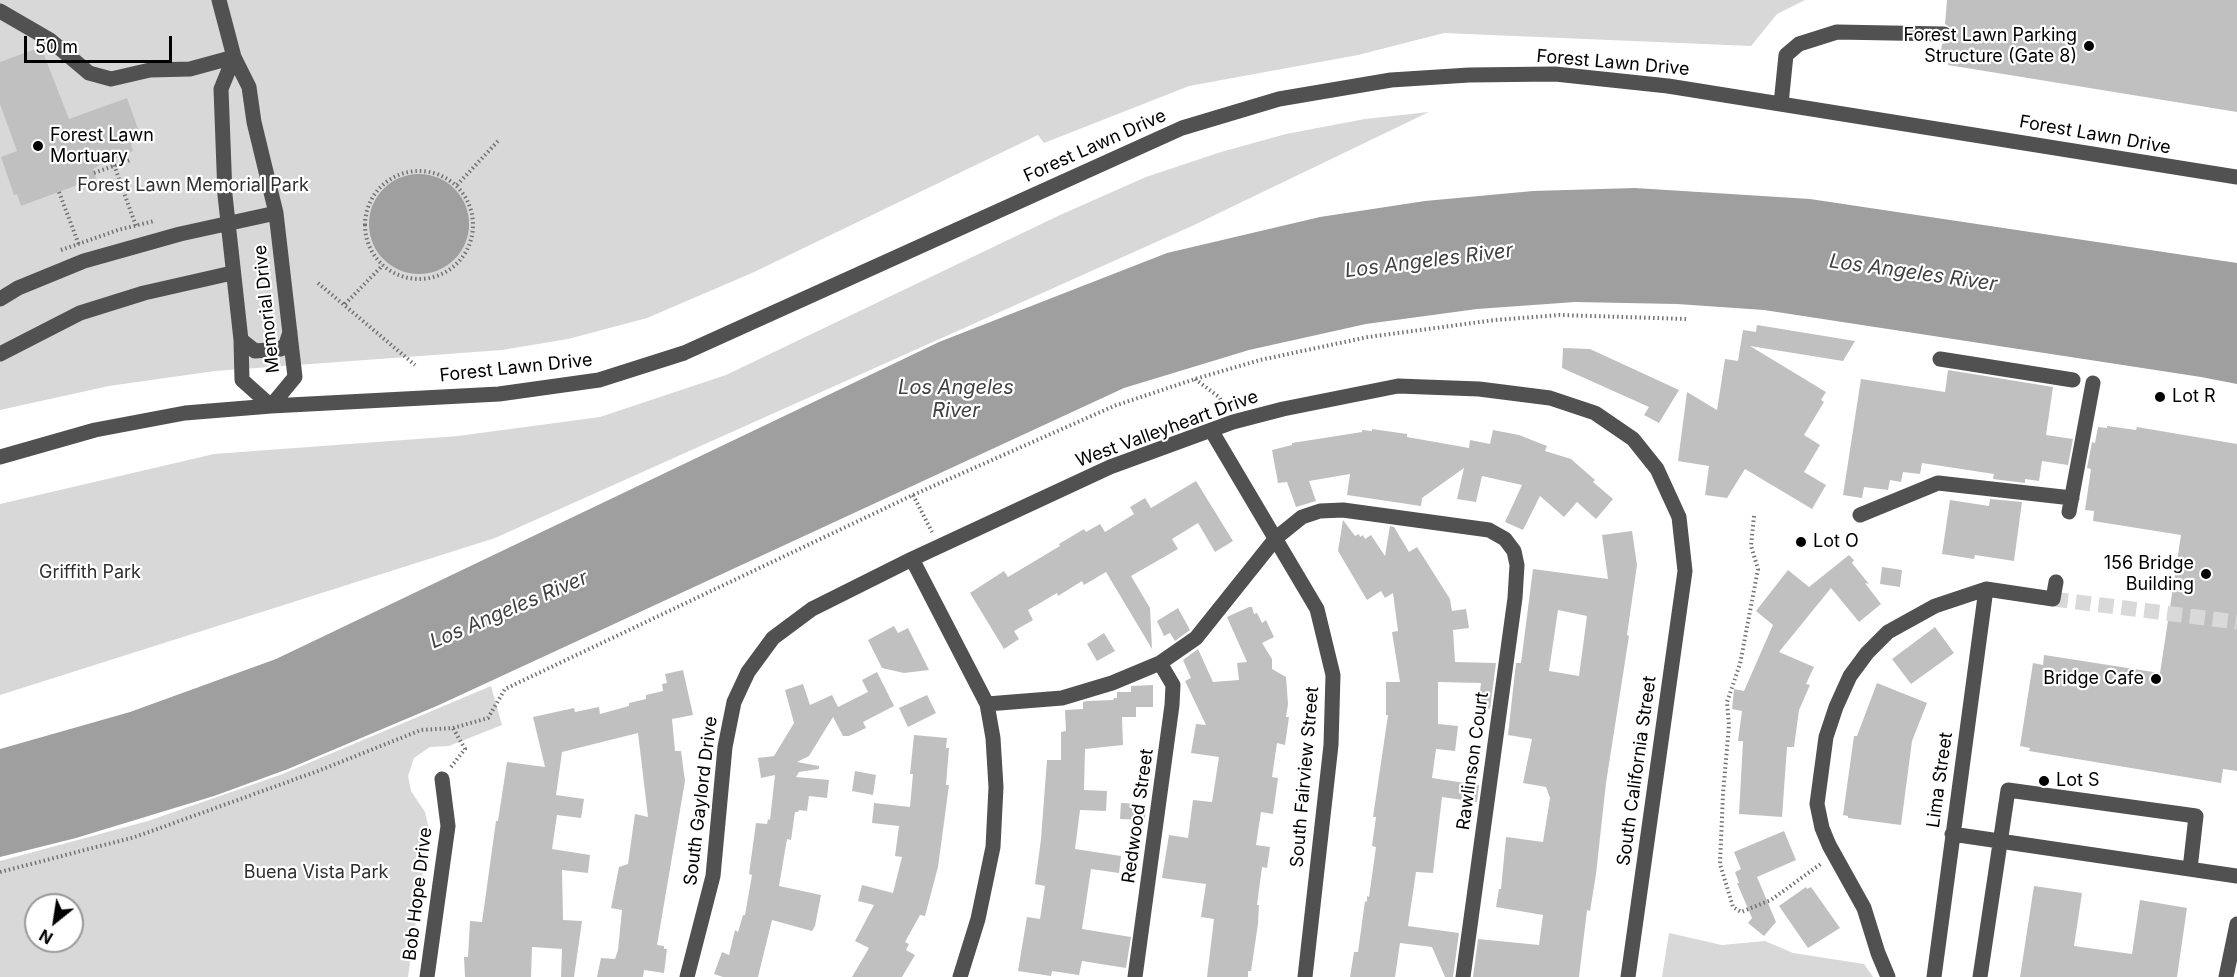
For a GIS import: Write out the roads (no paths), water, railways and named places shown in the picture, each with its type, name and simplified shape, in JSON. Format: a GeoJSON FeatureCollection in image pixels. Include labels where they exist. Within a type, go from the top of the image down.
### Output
{"type":"FeatureCollection","features":[{"type":"Feature","properties":{"kind":"street","name":"Memorial Drive"},"geometry":{"type":"LineString","coordinates":[[219,0],[234,57],[249,87],[254,122],[276,213],[295,377],[270,406],[242,380],[241,340],[227,224],[221,89],[234,57]]}},
{"type":"Feature","properties":{"kind":"street"},"geometry":{"type":"LineString","coordinates":[[0,12],[50,40],[89,73],[111,79],[150,70],[190,69],[234,57]]}},
{"type":"Feature","properties":{"kind":"street"},"geometry":{"type":"LineString","coordinates":[[1781,104],[1786,55],[1799,44],[1837,32],[1944,34]]}},
{"type":"Feature","properties":{"kind":"street","name":"Forest Lawn Drive"},"geometry":{"type":"LineString","coordinates":[[0,457],[95,430],[185,413],[270,406],[499,394],[599,380],[684,353],[1182,128],[1279,99],[1391,80],[1469,75],[1555,74],[1668,86],[2237,177]]}},
{"type":"Feature","properties":{"kind":"street"},"geometry":{"type":"LineString","coordinates":[[0,299],[18,288],[77,264],[142,243],[276,213]]}},
{"type":"Feature","properties":{"kind":"street"},"geometry":{"type":"LineString","coordinates":[[0,354],[80,313],[144,293],[232,273]]}},
{"type":"Feature","properties":{"kind":"street"},"geometry":{"type":"LineString","coordinates":[[241,340],[255,351],[281,349],[286,344],[290,332]]}},
{"type":"Feature","properties":{"kind":"street"},"geometry":{"type":"LineString","coordinates":[[1940,358],[2073,380]]}},
{"type":"Feature","properties":{"kind":"street"},"geometry":{"type":"LineString","coordinates":[[1860,515],[1938,483],[2071,505],[2093,383]]}},
{"type":"Feature","properties":{"kind":"street","name":"West Valleyheart Drive"},"geometry":{"type":"LineString","coordinates":[[773,638],[812,609],[940,546],[1110,467],[1233,422],[1283,409],[1398,386],[1479,388],[1550,398],[1595,413],[1633,439],[1657,469],[1679,517],[1685,571]]}},
{"type":"Feature","properties":{"kind":"street","name":"South Fairview Street"},"geometry":{"type":"LineString","coordinates":[[1211,430],[1317,609],[1334,675],[1331,745],[1305,977]]}},
{"type":"Feature","properties":{"kind":"street","name":"Rawlinson Court"},"geometry":{"type":"LineString","coordinates":[[1276,538],[1302,518],[1320,511],[1343,510],[1489,530],[1505,539],[1514,550],[1517,565],[1515,598],[1463,977]]}},
{"type":"Feature","properties":{"kind":"street"},"geometry":{"type":"LineString","coordinates":[[987,704],[1062,698],[1112,683],[1160,663],[1196,638],[1276,538]]}},
{"type":"Feature","properties":{"kind":"street"},"geometry":{"type":"LineString","coordinates":[[912,560],[987,704],[993,738],[996,787],[993,847],[978,919],[960,977]]}},
{"type":"Feature","properties":{"kind":"street","name":"South California Street"},"geometry":{"type":"LineString","coordinates":[[1628,977],[1685,571]]}},
{"type":"Feature","properties":{"kind":"street"},"geometry":{"type":"LineString","coordinates":[[1888,977],[1864,908],[1822,828],[1817,804],[1826,737],[1836,707],[1850,676],[1867,652],[1888,632],[1935,606],[1986,588],[2053,599],[2056,582]]}},
{"type":"Feature","properties":{"kind":"street","name":"Lima Street"},"geometry":{"type":"LineString","coordinates":[[1934,977],[1986,588]]}},
{"type":"Feature","properties":{"kind":"street","name":"South Gaylord Drive"},"geometry":{"type":"LineString","coordinates":[[687,977],[713,876],[725,747],[734,702],[748,672],[773,638]]}},
{"type":"Feature","properties":{"kind":"street","name":"Redwood Street"},"geometry":{"type":"LineString","coordinates":[[1135,977],[1172,705],[1173,685],[1160,663]]}},
{"type":"Feature","properties":{"kind":"street","name":"Bob Hope Drive"},"geometry":{"type":"LineString","coordinates":[[427,977],[448,826],[442,779]]}},
{"type":"Feature","properties":{"kind":"street"},"geometry":{"type":"LineString","coordinates":[[1980,977],[2008,790],[2196,816],[2190,869]]}},
{"type":"Feature","properties":{"kind":"street"},"geometry":{"type":"LineString","coordinates":[[1952,834],[2237,876]]}},
{"type":"Feature","properties":{"kind":"street"},"geometry":{"type":"LineString","coordinates":[[2230,968],[2237,924]]}},
{"type":"Feature","properties":{"kind":"water"},"geometry":{"type":"Polygon","coordinates":[[[419,174],[438,178],[454,189],[465,205],[469,224],[465,243],[454,259],[438,270],[419,274],[400,270],[384,259],[373,243],[369,224],[373,205],[384,189],[400,178],[419,174]]]}},
{"type":"Feature","properties":{"kind":"water","name":"Los Angeles River"},"geometry":{"type":"Polygon","coordinates":[[[1635,188],[1810,199],[2237,263],[2237,384],[1764,310],[1677,304],[1575,302],[1477,309],[1366,324],[1249,350],[1124,388],[439,705],[288,769],[214,796],[76,838],[0,857],[0,749],[130,712],[276,659],[939,342],[1167,253],[1320,217],[1425,201],[1533,191],[1635,188]]]}},
{"type":"Feature","properties":{"kind":"tunnel"},"geometry":{"type":"LineString","coordinates":[[2053,599],[2237,622]]}},
{"type":"Feature","properties":{"kind":"place","name":"Forest Lawn Parking Structure (Gate 8)"},"geometry":{"type":"Point","coordinates":[2089,46]}},
{"type":"Feature","properties":{"kind":"place","name":"Forest Lawn Mortuary"},"geometry":{"type":"Point","coordinates":[38,146]}},
{"type":"Feature","properties":{"kind":"place","name":"Lot R"},"geometry":{"type":"Point","coordinates":[2160,397]}},
{"type":"Feature","properties":{"kind":"place","name":"Lot O"},"geometry":{"type":"Point","coordinates":[1801,542]}},
{"type":"Feature","properties":{"kind":"place","name":"156 Bridge Building"},"geometry":{"type":"Point","coordinates":[2206,574]}},
{"type":"Feature","properties":{"kind":"place","name":"Bridge Cafe"},"geometry":{"type":"Point","coordinates":[2156,679]}},
{"type":"Feature","properties":{"kind":"place","name":"Lot S"},"geometry":{"type":"Point","coordinates":[2044,781]}},
{"type":"Feature","properties":{"kind":"park label","name":"Forest Lawn Memorial Park"},"geometry":{"type":"Point","coordinates":[193,186]}},
{"type":"Feature","properties":{"kind":"park label","name":"Griffith Park"},"geometry":{"type":"Point","coordinates":[90,573]}},
{"type":"Feature","properties":{"kind":"park label","name":"Buena Vista Park"},"geometry":{"type":"Point","coordinates":[316,873]}}]}
